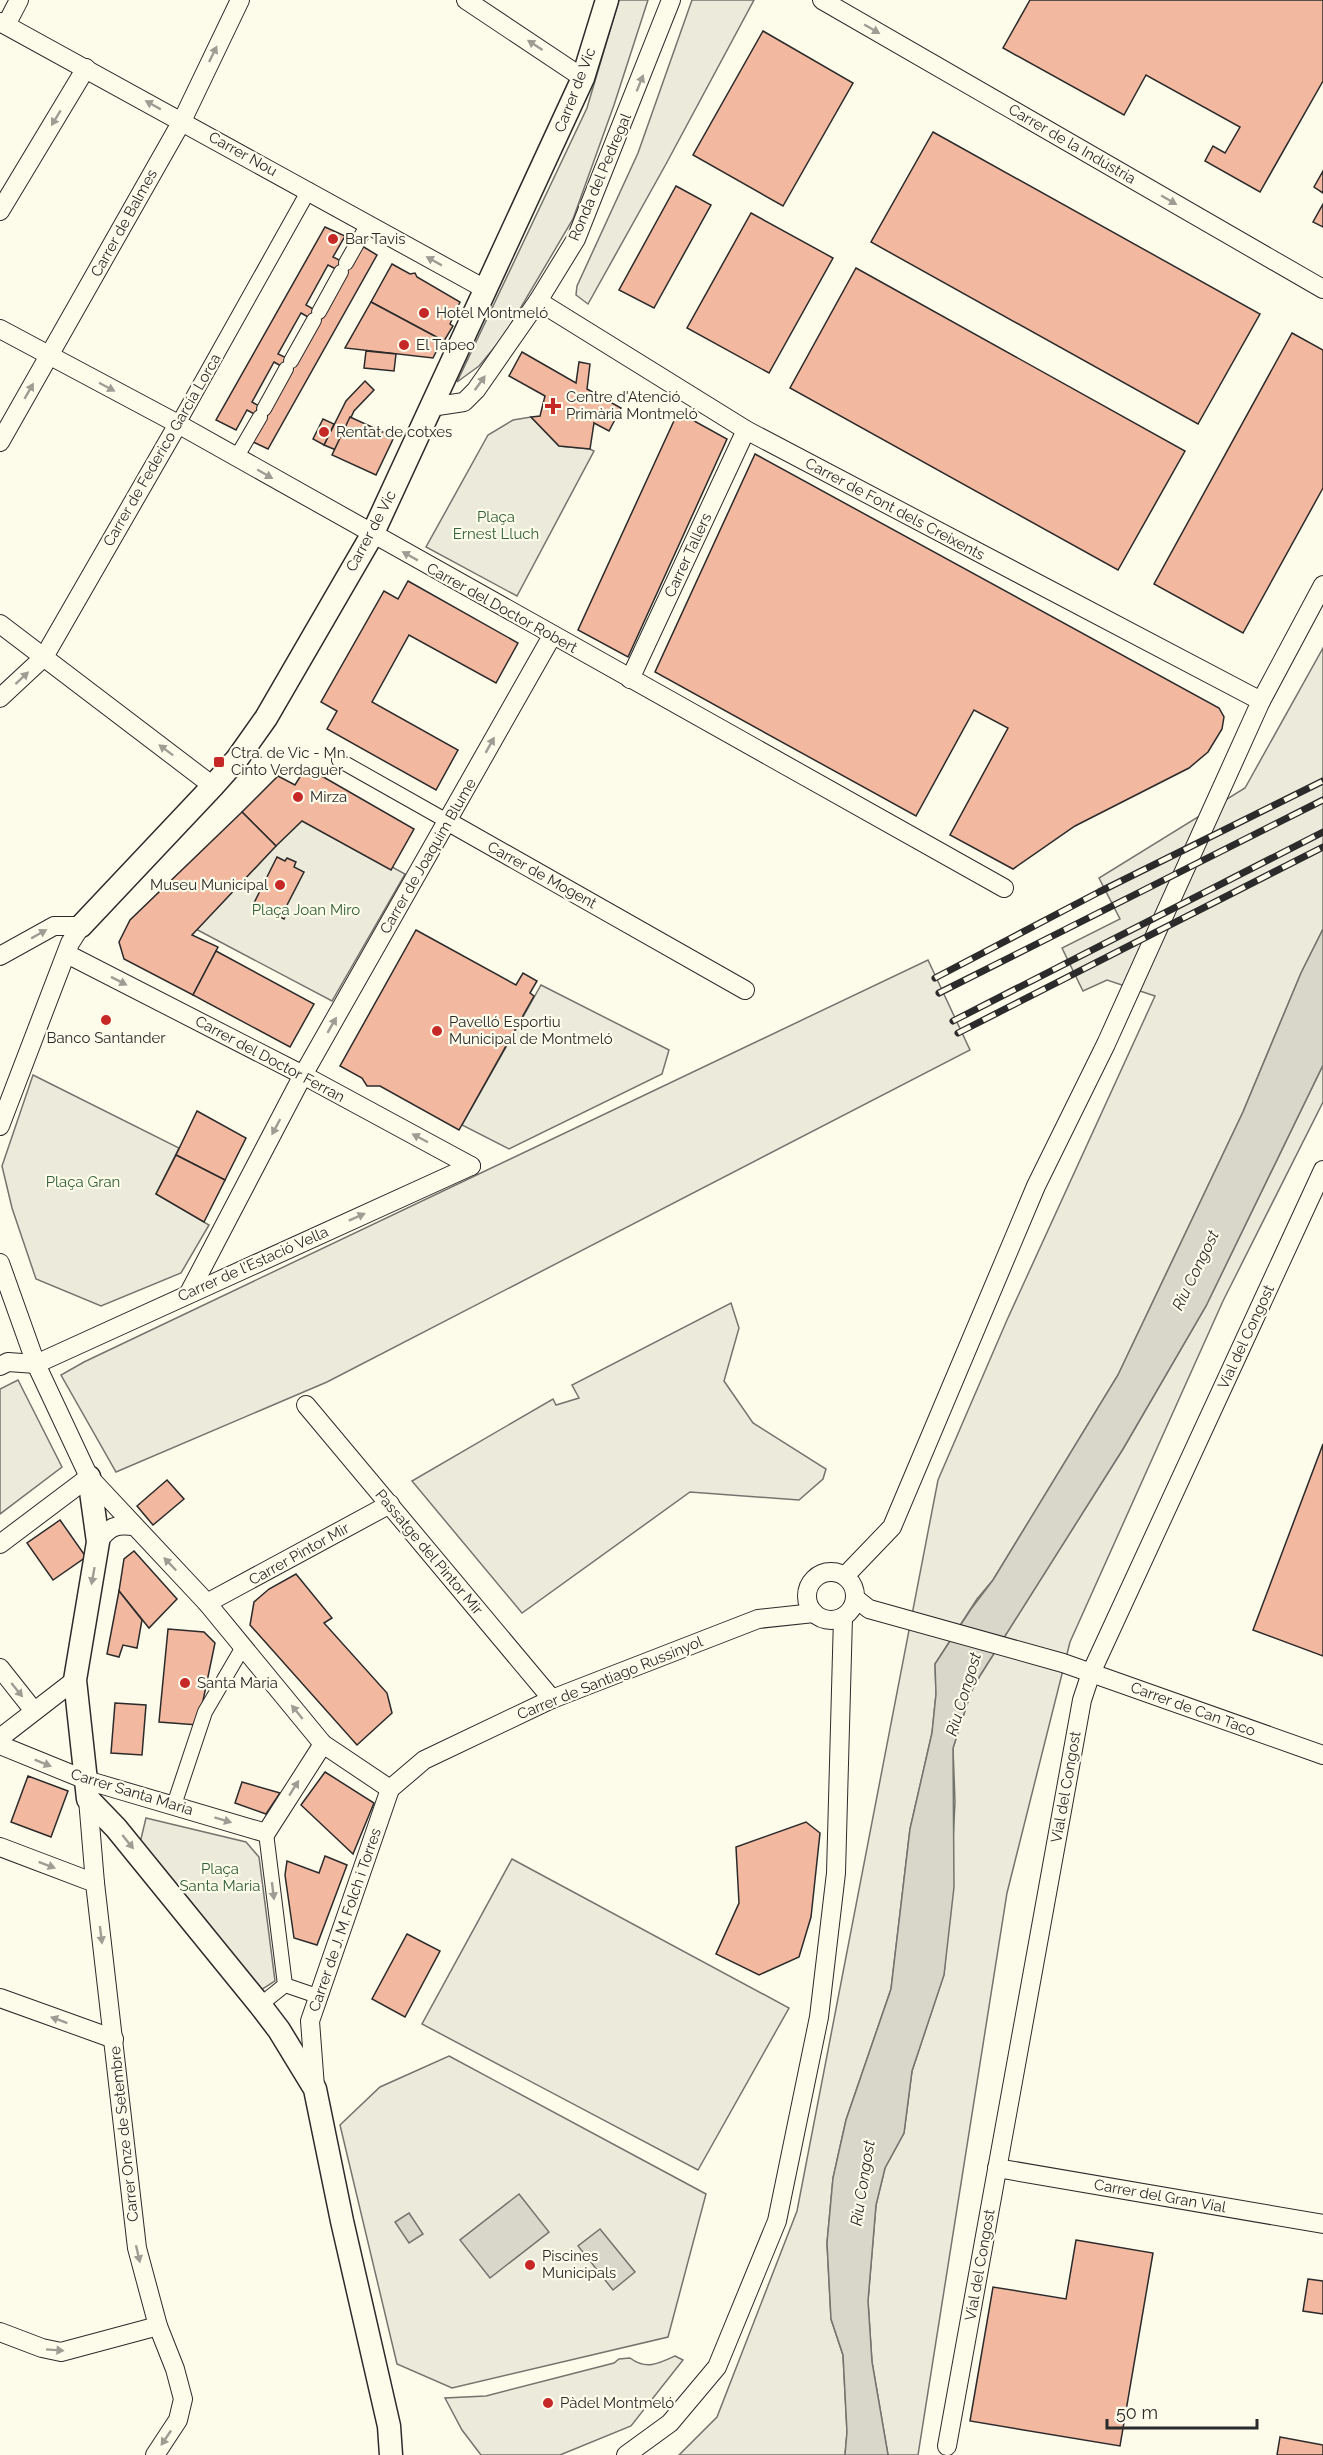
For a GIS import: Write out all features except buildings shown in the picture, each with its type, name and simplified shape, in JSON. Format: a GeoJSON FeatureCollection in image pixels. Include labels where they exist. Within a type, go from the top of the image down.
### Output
{"type":"FeatureCollection","features":[{"type":"Feature","properties":{"kind":"street"},"geometry":{"type":"LineString","coordinates":[[3,23],[19,0]]}},
{"type":"Feature","properties":{"kind":"street","name":"Carrer de Balmes"},"geometry":{"type":"LineString","coordinates":[[0,442],[182,120],[240,0]]}},
{"type":"Feature","properties":{"kind":"street"},"geometry":{"type":"LineString","coordinates":[[466,0],[583,78]]}},
{"type":"Feature","properties":{"kind":"street","name":"Carrer de Vic"},"geometry":{"type":"LineString","coordinates":[[81,926],[237,759],[266,718],[372,535],[583,78],[607,0]]}},
{"type":"Feature","properties":{"kind":"street","name":"Ronda del Pedregal"},"geometry":{"type":"LineString","coordinates":[[431,407],[464,402],[476,390],[538,301],[576,239],[671,0]]}},
{"type":"Feature","properties":{"kind":"street","name":"Carrer de la Indústria"},"geometry":{"type":"LineString","coordinates":[[822,0],[1323,289]]}},
{"type":"Feature","properties":{"kind":"street","name":"Carrer Nou"},"geometry":{"type":"LineString","coordinates":[[3,23],[485,289]]}},
{"type":"Feature","properties":{"kind":"street"},"geometry":{"type":"LineString","coordinates":[[0,211],[86,68]]}},
{"type":"Feature","properties":{"kind":"street","name":"Carrer de Federico García Lorca"},"geometry":{"type":"LineString","coordinates":[[0,698],[44,657],[309,190]]}},
{"type":"Feature","properties":{"kind":"street"},"geometry":{"type":"LineString","coordinates":[[236,458],[368,224]]}},
{"type":"Feature","properties":{"kind":"street","name":"Carrer de Font dels Creixents"},"geometry":{"type":"LineString","coordinates":[[538,301],[746,430],[1261,701]]}},
{"type":"Feature","properties":{"kind":"street","name":"Carrer del Doctor Robert"},"geometry":{"type":"LineString","coordinates":[[0,329],[178,424],[1004,888]]}},
{"type":"Feature","properties":{"kind":"street","name":"Carrer Tallers"},"geometry":{"type":"LineString","coordinates":[[630,679],[746,430]]}},
{"type":"Feature","properties":{"kind":"street"},"geometry":{"type":"LineString","coordinates":[[845,1576],[892,1527],[1036,1186],[1106,1044],[1261,701],[1323,585]]}},
{"type":"Feature","properties":{"kind":"street"},"geometry":{"type":"LineString","coordinates":[[0,624],[213,786]]}},
{"type":"Feature","properties":{"kind":"street","name":"Carrer de Joaquim Blume"},"geometry":{"type":"LineString","coordinates":[[189,1293],[303,1076],[552,636]]}},
{"type":"Feature","properties":{"kind":"street","name":"Carrer de Mogent"},"geometry":{"type":"LineString","coordinates":[[339,760],[745,990]]}},
{"type":"Feature","properties":{"kind":"street"},"geometry":{"type":"LineString","coordinates":[[0,956],[54,926],[81,926],[67,954],[0,1126]]}},
{"type":"Feature","properties":{"kind":"street","name":"Carrer del Doctor Ferran"},"geometry":{"type":"LineString","coordinates":[[67,954],[471,1166]]}},
{"type":"Feature","properties":{"kind":"street","name":"Carrer de l'Estació Vella"},"geometry":{"type":"LineString","coordinates":[[36,1364],[471,1166]]}},
{"type":"Feature","properties":{"kind":"street","name":"Vial del Congost"},"geometry":{"type":"LineString","coordinates":[[946,2446],[1082,1700],[1091,1673],[1323,1170]]}},
{"type":"Feature","properties":{"kind":"street"},"geometry":{"type":"LineString","coordinates":[[0,1263],[36,1364],[89,1477],[207,1603],[323,1744],[390,1789]]}},
{"type":"Feature","properties":{"kind":"street"},"geometry":{"type":"LineString","coordinates":[[0,1366],[8,1362],[36,1364]]}},
{"type":"Feature","properties":{"kind":"street","name":"Passatge del Pintor Mir"},"geometry":{"type":"LineString","coordinates":[[306,1405],[552,1699]]}},
{"type":"Feature","properties":{"kind":"street"},"geometry":{"type":"LineString","coordinates":[[89,1477],[98,1542],[75,1680],[87,1790],[260,2005],[279,2030],[315,2089],[342,2221],[389,2426],[391,2455]]}},
{"type":"Feature","properties":{"kind":"street"},"geometry":{"type":"LineString","coordinates":[[0,1544],[89,1477]]}},
{"type":"Feature","properties":{"kind":"street","name":"Carrer Pintor Mir"},"geometry":{"type":"LineString","coordinates":[[207,1603],[390,1504]]}},
{"type":"Feature","properties":{"kind":"street"},"geometry":{"type":"LineString","coordinates":[[98,1542],[108,1528],[114,1525],[133,1526]]}},
{"type":"Feature","properties":{"kind":"street"},"geometry":{"type":"LineString","coordinates":[[827,1573],[845,1576],[851,1582],[855,1598],[849,1612],[843,1617],[829,1620],[814,1613],[809,1606],[807,1596],[813,1580],[827,1573]]}},
{"type":"Feature","properties":{"kind":"street","name":"Carrer de Can Taco"},"geometry":{"type":"LineString","coordinates":[[855,1598],[869,1610],[1063,1663],[1323,1755]]}},
{"type":"Feature","properties":{"kind":"street","name":"Carrer de Santiago Russinyol"},"geometry":{"type":"LineString","coordinates":[[390,1789],[424,1760],[552,1699],[758,1619],[814,1613]]}},
{"type":"Feature","properties":{"kind":"street"},"geometry":{"type":"LineString","coordinates":[[626,2455],[670,2423],[717,2367],[777,2221],[819,2018],[834,1884],[843,1617]]}},
{"type":"Feature","properties":{"kind":"street"},"geometry":{"type":"LineString","coordinates":[[174,1805],[205,1712],[243,1647]]}},
{"type":"Feature","properties":{"kind":"street"},"geometry":{"type":"LineString","coordinates":[[0,1668],[34,1711]]}},
{"type":"Feature","properties":{"kind":"street"},"geometry":{"type":"LineString","coordinates":[[0,1738],[75,1680]]}},
{"type":"Feature","properties":{"kind":"street"},"geometry":{"type":"LineString","coordinates":[[285,1985],[266,1833],[323,1744]]}},
{"type":"Feature","properties":{"kind":"street","name":"Carrer Santa Maria"},"geometry":{"type":"LineString","coordinates":[[0,1745],[87,1790],[174,1805],[266,1833]]}},
{"type":"Feature","properties":{"kind":"street","name":"Carrer de J. M. Folch i Torres"},"geometry":{"type":"LineString","coordinates":[[315,2089],[310,2021],[390,1789]]}},
{"type":"Feature","properties":{"kind":"street","name":"Carrer Onze de Setembre"},"geometry":{"type":"LineString","coordinates":[[87,1790],[95,1883],[136,2248],[158,2326],[183,2399],[178,2420],[154,2455]]}},
{"type":"Feature","properties":{"kind":"street"},"geometry":{"type":"LineString","coordinates":[[0,1847],[95,1883]]}},
{"type":"Feature","properties":{"kind":"street"},"geometry":{"type":"LineString","coordinates":[[260,2005],[285,1985]]}},
{"type":"Feature","properties":{"kind":"street"},"geometry":{"type":"LineString","coordinates":[[285,1985],[320,1997]]}},
{"type":"Feature","properties":{"kind":"street"},"geometry":{"type":"LineString","coordinates":[[0,1998],[114,2039]]}},
{"type":"Feature","properties":{"kind":"street"},"geometry":{"type":"LineString","coordinates":[[279,2030],[294,2030],[310,2021]]}},
{"type":"Feature","properties":{"kind":"street","name":"Carrer del Gran Vial"},"geometry":{"type":"LineString","coordinates":[[998,2168],[1323,2224]]}},
{"type":"Feature","properties":{"kind":"street"},"geometry":{"type":"LineString","coordinates":[[0,2332],[42,2348],[61,2352],[158,2326]]}},
{"type":"Feature","properties":{"kind":"street"},"geometry":{"type":"LineString","coordinates":[[389,2426],[405,2455]]}},
{"type":"Feature","properties":{"kind":"green space"},"geometry":{"type":"Polygon","coordinates":[[[619,0],[648,0],[614,105],[573,219],[504,336],[479,366],[457,382],[587,108],[619,0]]]}},
{"type":"Feature","properties":{"kind":"green space"},"geometry":{"type":"Polygon","coordinates":[[[692,0],[754,0],[588,304],[576,295],[577,286],[638,153],[692,0]]]}},
{"type":"Feature","properties":{"kind":"green space","name":"Plaça Ernest Lluch"},"geometry":{"type":"Polygon","coordinates":[[[531,417],[559,446],[594,451],[517,596],[426,547],[488,435],[513,420],[531,417]]]}},
{"type":"Feature","properties":{"kind":"green space"},"geometry":{"type":"Polygon","coordinates":[[[1323,648],[1323,929],[1301,973],[1243,1112],[1118,1375],[993,1580],[977,1599],[935,1664],[936,1694],[932,1733],[910,1829],[891,1989],[846,2120],[833,2178],[827,2243],[831,2319],[843,2355],[847,2432],[845,2455],[679,2455],[717,2417],[797,2211],[938,1480],[1007,1320],[1155,996],[1107,980],[1083,991],[1062,948],[1120,919],[1099,878],[1245,788],[1323,648]]]}},
{"type":"Feature","properties":{"kind":"green space","name":"Plaça Joan Miro"},"geometry":{"type":"Polygon","coordinates":[[[303,818],[405,874],[332,1001],[192,927],[303,818]]]}},
{"type":"Feature","properties":{"kind":"green space"},"geometry":{"type":"Polygon","coordinates":[[[928,960],[970,1050],[327,1382],[116,1472],[61,1375],[84,1362],[928,960]]]}},
{"type":"Feature","properties":{"kind":"green space"},"geometry":{"type":"Polygon","coordinates":[[[1323,1065],[1323,1102],[1223,1301],[1070,1642],[1007,1893],[918,2455],[888,2455],[872,2362],[868,2301],[876,2205],[885,2168],[904,2133],[912,2071],[944,1974],[955,1802],[953,1748],[971,1692],[981,1674],[1123,1449],[1206,1306],[1323,1065]]]}},
{"type":"Feature","properties":{"kind":"green space","name":"Plaça Gran"},"geometry":{"type":"Polygon","coordinates":[[[33,1075],[179,1148],[156,1194],[209,1225],[181,1273],[101,1306],[36,1279],[12,1208],[2,1166],[33,1075]]]}},
{"type":"Feature","properties":{"kind":"green space"},"geometry":{"type":"Polygon","coordinates":[[[18,1380],[62,1467],[0,1514],[0,1389],[18,1380]]]}},
{"type":"Feature","properties":{"kind":"green space","name":"Plaça Santa Maria"},"geometry":{"type":"Polygon","coordinates":[[[146,1818],[246,1842],[259,1857],[275,1981],[261,1990],[139,1847],[146,1818]]]}},
{"type":"Feature","properties":{"kind":"green space"},"geometry":{"type":"Polygon","coordinates":[[[512,1859],[789,2008],[698,2170],[422,2024],[512,1859]]]}},
{"type":"Feature","properties":{"kind":"green space","name":"Piscines Municipals"},"geometry":{"type":"Polygon","coordinates":[[[449,2056],[706,2194],[668,2337],[452,2388],[397,2364],[340,2125],[380,2087],[449,2056]]]}},
{"type":"Feature","properties":{"kind":"green space","name":"Pàdel Montmeló"},"geometry":{"type":"Polygon","coordinates":[[[675,2356],[683,2360],[631,2426],[560,2455],[481,2455],[462,2430],[445,2398],[486,2396],[614,2363],[619,2359],[630,2358],[647,2365],[675,2356]]]}},
{"type":"Feature","properties":{"kind":"shaded area"},"geometry":{"type":"Polygon","coordinates":[[[541,985],[669,1050],[662,1074],[509,1149],[462,1125],[541,985]]]}},
{"type":"Feature","properties":{"kind":"shaded area"},"geometry":{"type":"Polygon","coordinates":[[[731,1303],[739,1328],[724,1381],[753,1423],[826,1469],[823,1479],[799,1500],[690,1492],[522,1613],[412,1481],[553,1399],[556,1405],[579,1398],[572,1385],[731,1303]]]}},
{"type":"Feature","properties":{"kind":"water","name":"Riu Congost"},"geometry":{"type":"Polygon","coordinates":[[[1323,929],[1323,1065],[1206,1306],[1123,1449],[981,1674],[971,1692],[953,1748],[954,1887],[944,1975],[912,2071],[904,2133],[885,2168],[876,2205],[868,2301],[872,2362],[888,2455],[845,2455],[847,2432],[843,2355],[831,2319],[827,2243],[833,2178],[846,2120],[891,1989],[910,1829],[932,1733],[936,1694],[935,1664],[993,1580],[1118,1375],[1243,1112],[1301,973],[1323,929]]]}},
{"type":"Feature","properties":{"kind":"water"},"geometry":{"type":"Polygon","coordinates":[[[519,2194],[549,2232],[490,2278],[460,2240],[519,2194]]]}},
{"type":"Feature","properties":{"kind":"water"},"geometry":{"type":"Polygon","coordinates":[[[409,2213],[423,2234],[409,2243],[395,2222],[409,2213]]]}},
{"type":"Feature","properties":{"kind":"water"},"geometry":{"type":"Polygon","coordinates":[[[600,2229],[635,2272],[613,2290],[578,2246],[600,2229]]]}},
{"type":"Feature","properties":{"kind":"railway"},"geometry":{"type":"LineString","coordinates":[[935,978],[1099,892],[1323,781]]}},
{"type":"Feature","properties":{"kind":"railway"},"geometry":{"type":"LineString","coordinates":[[939,993],[1323,800]]}},
{"type":"Feature","properties":{"kind":"railway"},"geometry":{"type":"LineString","coordinates":[[953,1021],[1323,832]]}},
{"type":"Feature","properties":{"kind":"railway"},"geometry":{"type":"LineString","coordinates":[[958,1033],[1323,847]]}},
{"type":"Feature","properties":{"kind":"place","name":"Bar Tavis"},"geometry":{"type":"Point","coordinates":[333,239]}},
{"type":"Feature","properties":{"kind":"place","name":"Hotel Montmeló"},"geometry":{"type":"Point","coordinates":[424,313]}},
{"type":"Feature","properties":{"kind":"place","name":"El Tapeo"},"geometry":{"type":"Point","coordinates":[404,345]}},
{"type":"Feature","properties":{"kind":"place","name":"Centre d'Atenció Primària Montmeló"},"geometry":{"type":"Point","coordinates":[553,406]}},
{"type":"Feature","properties":{"kind":"place","name":"Rentat de cotxes"},"geometry":{"type":"Point","coordinates":[324,432]}},
{"type":"Feature","properties":{"kind":"place","name":"Ctra. de Vic - Mn. Cinto Verdaguer"},"geometry":{"type":"Point","coordinates":[219,762]}},
{"type":"Feature","properties":{"kind":"place","name":"Mirza"},"geometry":{"type":"Point","coordinates":[298,797]}},
{"type":"Feature","properties":{"kind":"place","name":"Museu Municipal"},"geometry":{"type":"Point","coordinates":[280,885]}},
{"type":"Feature","properties":{"kind":"place","name":"Banco Santander"},"geometry":{"type":"Point","coordinates":[106,1020]}},
{"type":"Feature","properties":{"kind":"place","name":"Pavelló Esportiu Municipal de Montmeló"},"geometry":{"type":"Point","coordinates":[437,1031]}},
{"type":"Feature","properties":{"kind":"place","name":"Santa Maria"},"geometry":{"type":"Point","coordinates":[185,1683]}},
{"type":"Feature","properties":{"kind":"place","name":"Piscines Municipals"},"geometry":{"type":"Point","coordinates":[530,2265]}},
{"type":"Feature","properties":{"kind":"place","name":"Pàdel Montmeló"},"geometry":{"type":"Point","coordinates":[548,2403]}}]}
